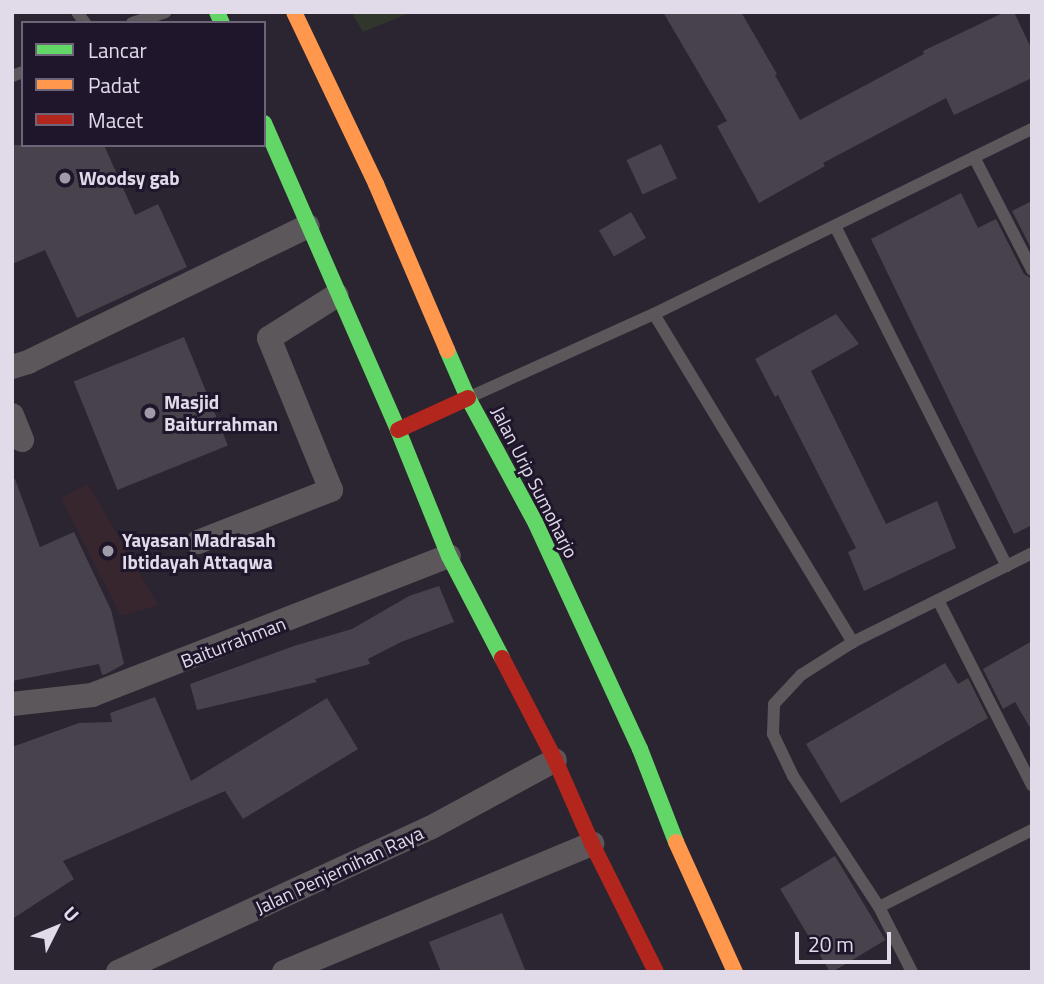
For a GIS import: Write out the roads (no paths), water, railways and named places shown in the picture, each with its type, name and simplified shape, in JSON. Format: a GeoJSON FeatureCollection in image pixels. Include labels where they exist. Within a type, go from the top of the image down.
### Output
{"type":"FeatureCollection","features":[{"type":"Feature","properties":{"kind":"highway","name":"Jalan Urip Sumoharjo"},"geometry":{"type":"LineString","coordinates":[[294,12],[376,184],[468,397],[547,549],[640,749],[675,839],[735,972]]}},
{"type":"Feature","properties":{"kind":"highway"},"geometry":{"type":"LineString","coordinates":[[266,127],[398,430],[449,556],[555,760],[592,844],[656,972]]}},
{"type":"Feature","properties":{"kind":"highway"},"geometry":{"type":"LineString","coordinates":[[398,430],[468,397]]}},
{"type":"Feature","properties":{"kind":"street"},"geometry":{"type":"LineString","coordinates":[[12,367],[28,362],[308,226]]}},
{"type":"Feature","properties":{"kind":"street"},"geometry":{"type":"LineString","coordinates":[[198,542],[331,490],[269,338],[337,295]]}},
{"type":"Feature","properties":{"kind":"street"},"geometry":{"type":"LineString","coordinates":[[12,415],[22,440]]}},
{"type":"Feature","properties":{"kind":"street","name":"Baiturrahman"},"geometry":{"type":"LineString","coordinates":[[12,704],[92,695],[217,649],[449,556]]}},
{"type":"Feature","properties":{"kind":"street","name":"Jalan Penjernihan Raya"},"geometry":{"type":"LineString","coordinates":[[118,972],[430,828],[555,760]]}},
{"type":"Feature","properties":{"kind":"street"},"geometry":{"type":"LineString","coordinates":[[284,972],[592,844]]}},
{"type":"Feature","properties":{"kind":"lane"},"geometry":{"type":"LineString","coordinates":[[138,21],[165,12]]}},
{"type":"Feature","properties":{"kind":"lane"},"geometry":{"type":"LineString","coordinates":[[468,397],[654,314],[1032,129]]}},
{"type":"Feature","properties":{"kind":"lane"},"geometry":{"type":"LineString","coordinates":[[974,158],[1032,270]]}},
{"type":"Feature","properties":{"kind":"lane"},"geometry":{"type":"LineString","coordinates":[[835,226],[1007,566]]}},
{"type":"Feature","properties":{"kind":"lane"},"geometry":{"type":"LineString","coordinates":[[654,314],[853,642]]}},
{"type":"Feature","properties":{"kind":"lane"},"geometry":{"type":"LineString","coordinates":[[912,972],[879,907],[793,776],[773,734],[774,704],[801,675],[853,642],[1032,553]]}},
{"type":"Feature","properties":{"kind":"lane"},"geometry":{"type":"LineString","coordinates":[[938,600],[1032,785]]}},
{"type":"Feature","properties":{"kind":"lane"},"geometry":{"type":"LineString","coordinates":[[879,907],[1032,831]]}},
{"type":"Feature","properties":{"kind":"place","name":"Woodsy gab"},"geometry":{"type":"Point","coordinates":[65,178]}},
{"type":"Feature","properties":{"kind":"place","name":"Masjid Baiturrahman"},"geometry":{"type":"Point","coordinates":[150,413]}},
{"type":"Feature","properties":{"kind":"place","name":"Yayasan Madrasah Ibtidayah Attaqwa"},"geometry":{"type":"Point","coordinates":[108,551]}}]}
